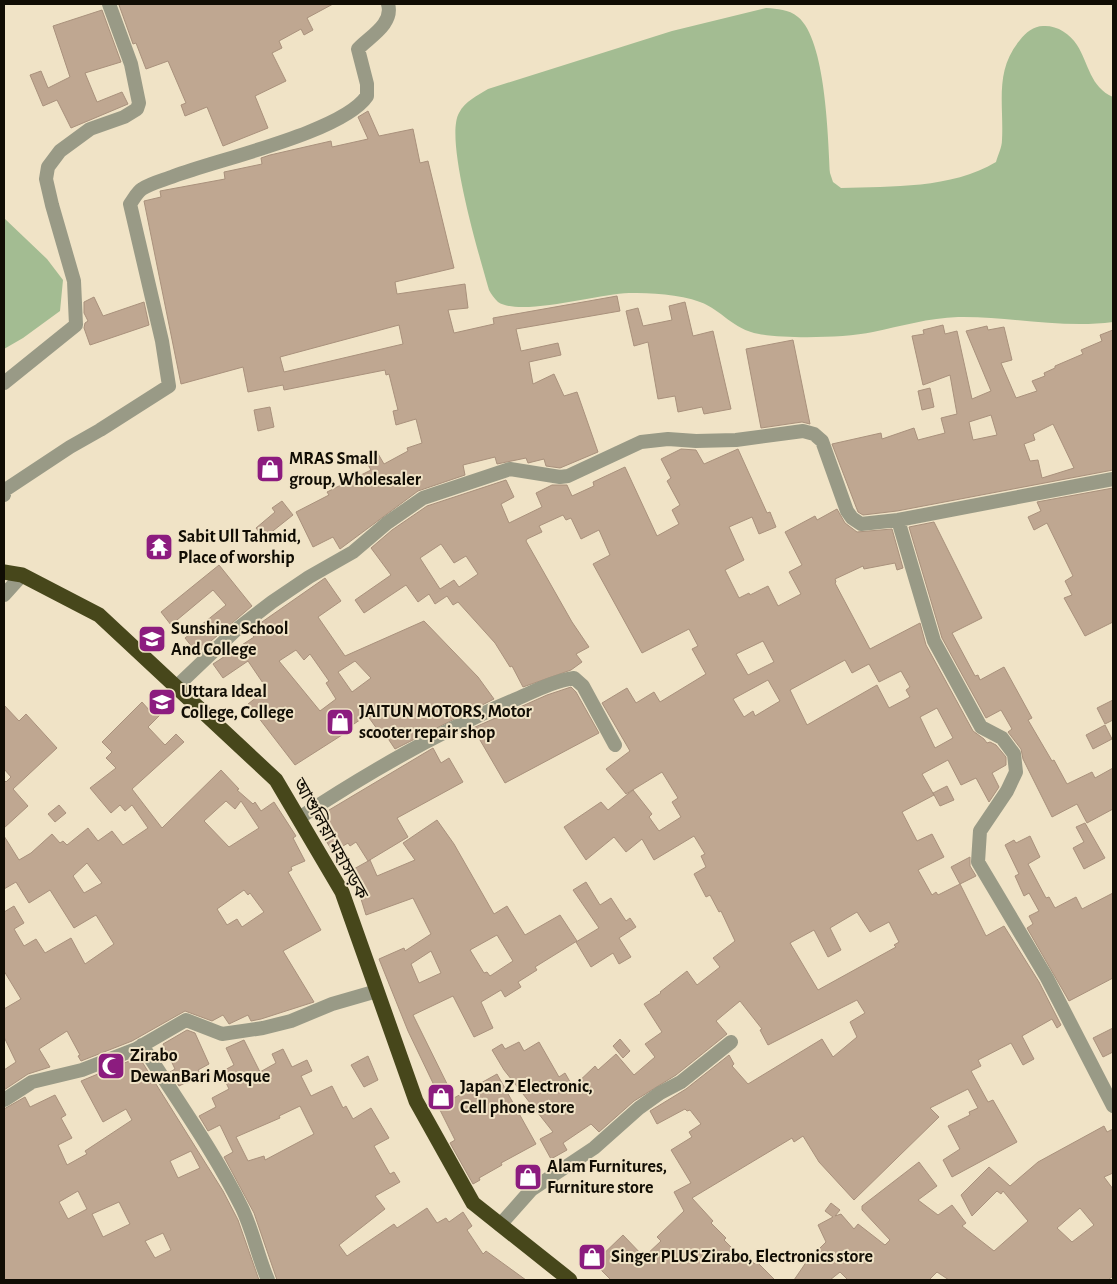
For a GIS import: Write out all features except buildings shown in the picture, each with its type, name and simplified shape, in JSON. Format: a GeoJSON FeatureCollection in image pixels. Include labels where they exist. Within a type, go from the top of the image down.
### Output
{"type":"FeatureCollection","features":[{"type":"Feature","properties":{"kind":"highway","name":"আশুলিয়া মহাসড়ক"},"geometry":{"type":"LineString","coordinates":[[4,572],[22,576],[99,615],[276,780],[342,892],[416,1101],[473,1203],[570,1280]]}},
{"type":"Feature","properties":{"kind":"street"},"geometry":{"type":"LineString","coordinates":[[4,383],[76,325],[74,281],[46,179],[48,167],[60,151],[90,129],[124,117],[137,109],[139,103],[131,64],[109,4]]}},
{"type":"Feature","properties":{"kind":"street"},"geometry":{"type":"LineString","coordinates":[[4,495],[5,490],[35,469],[169,386],[162,341],[130,204],[141,189],[202,165],[274,144],[323,126],[353,111],[367,96],[367,84],[358,49],[384,24],[390,10],[388,4]]}},
{"type":"Feature","properties":{"kind":"street"},"geometry":{"type":"LineString","coordinates":[[176,687],[237,629],[272,602],[309,577],[353,552],[387,523],[423,498],[510,469],[560,477],[568,476],[642,442],[668,439],[696,441],[736,440],[803,431],[814,434],[822,441],[844,503],[852,518],[861,524],[898,520],[1113,479]]}},
{"type":"Feature","properties":{"kind":"street"},"geometry":{"type":"LineString","coordinates":[[898,520],[934,641],[981,727],[1002,738],[1014,754],[1016,772],[1007,791],[980,831],[978,862],[1047,978],[1113,1106]]}},
{"type":"Feature","properties":{"kind":"street"},"geometry":{"type":"LineString","coordinates":[[4,595],[22,576]]}},
{"type":"Feature","properties":{"kind":"street"},"geometry":{"type":"LineString","coordinates":[[299,818],[345,788],[423,742],[489,710],[561,680],[574,678],[583,686],[615,746]]}},
{"type":"Feature","properties":{"kind":"street"},"geometry":{"type":"LineString","coordinates":[[4,1100],[32,1082],[82,1070],[142,1045],[186,1020],[222,1034],[291,1021],[332,1004],[377,991]]}},
{"type":"Feature","properties":{"kind":"street"},"geometry":{"type":"LineString","coordinates":[[500,1225],[531,1190],[594,1148],[639,1108],[660,1093],[681,1082],[731,1042]]}},
{"type":"Feature","properties":{"kind":"street"},"geometry":{"type":"LineString","coordinates":[[142,1045],[213,1155],[243,1210],[264,1279]]}},
{"type":"Feature","properties":{"kind":"shaded area"},"geometry":{"type":"Polygon","coordinates":[[[766,8],[783,10],[798,17],[807,29],[815,46],[824,90],[830,173],[833,182],[841,188],[901,186],[941,182],[979,171],[996,162],[1002,143],[1003,76],[1012,52],[1025,34],[1038,27],[1054,27],[1071,37],[1099,87],[1113,97],[1113,322],[1075,324],[958,317],[926,321],[861,334],[831,337],[800,337],[771,336],[750,332],[734,324],[708,305],[683,297],[665,294],[615,294],[541,306],[523,307],[509,306],[498,302],[489,290],[465,199],[460,172],[456,147],[456,127],[459,113],[465,105],[488,89],[672,31],[766,8]]]}},
{"type":"Feature","properties":{"kind":"shaded area"},"geometry":{"type":"Polygon","coordinates":[[[4,218],[47,259],[63,280],[60,311],[23,338],[4,349],[4,218]]]}},
{"type":"Feature","properties":{"kind":"place","name":"MRAS Small group, Wholesaler"},"geometry":{"type":"Point","coordinates":[270,469]}},
{"type":"Feature","properties":{"kind":"place","name":"Sabit Ull Tahmid, Place of worship"},"geometry":{"type":"Point","coordinates":[159,547]}},
{"type":"Feature","properties":{"kind":"place","name":"Sunshine School And College"},"geometry":{"type":"Point","coordinates":[152,639]}},
{"type":"Feature","properties":{"kind":"place","name":"Uttara Ideal College, College"},"geometry":{"type":"Point","coordinates":[162,702]}},
{"type":"Feature","properties":{"kind":"place","name":"JAITUN MOTORS, Motor scooter repair shop"},"geometry":{"type":"Point","coordinates":[340,722]}},
{"type":"Feature","properties":{"kind":"place","name":"Zirabo DewanBari Mosque"},"geometry":{"type":"Point","coordinates":[111,1066]}},
{"type":"Feature","properties":{"kind":"place","name":"Japan Z Electronic, Cell phone store"},"geometry":{"type":"Point","coordinates":[441,1097]}},
{"type":"Feature","properties":{"kind":"place","name":"Alam Furnitures, Furniture store"},"geometry":{"type":"Point","coordinates":[528,1177]}},
{"type":"Feature","properties":{"kind":"place","name":"Singer PLUS Zirabo, Electronics store"},"geometry":{"type":"Point","coordinates":[592,1257]}}]}
